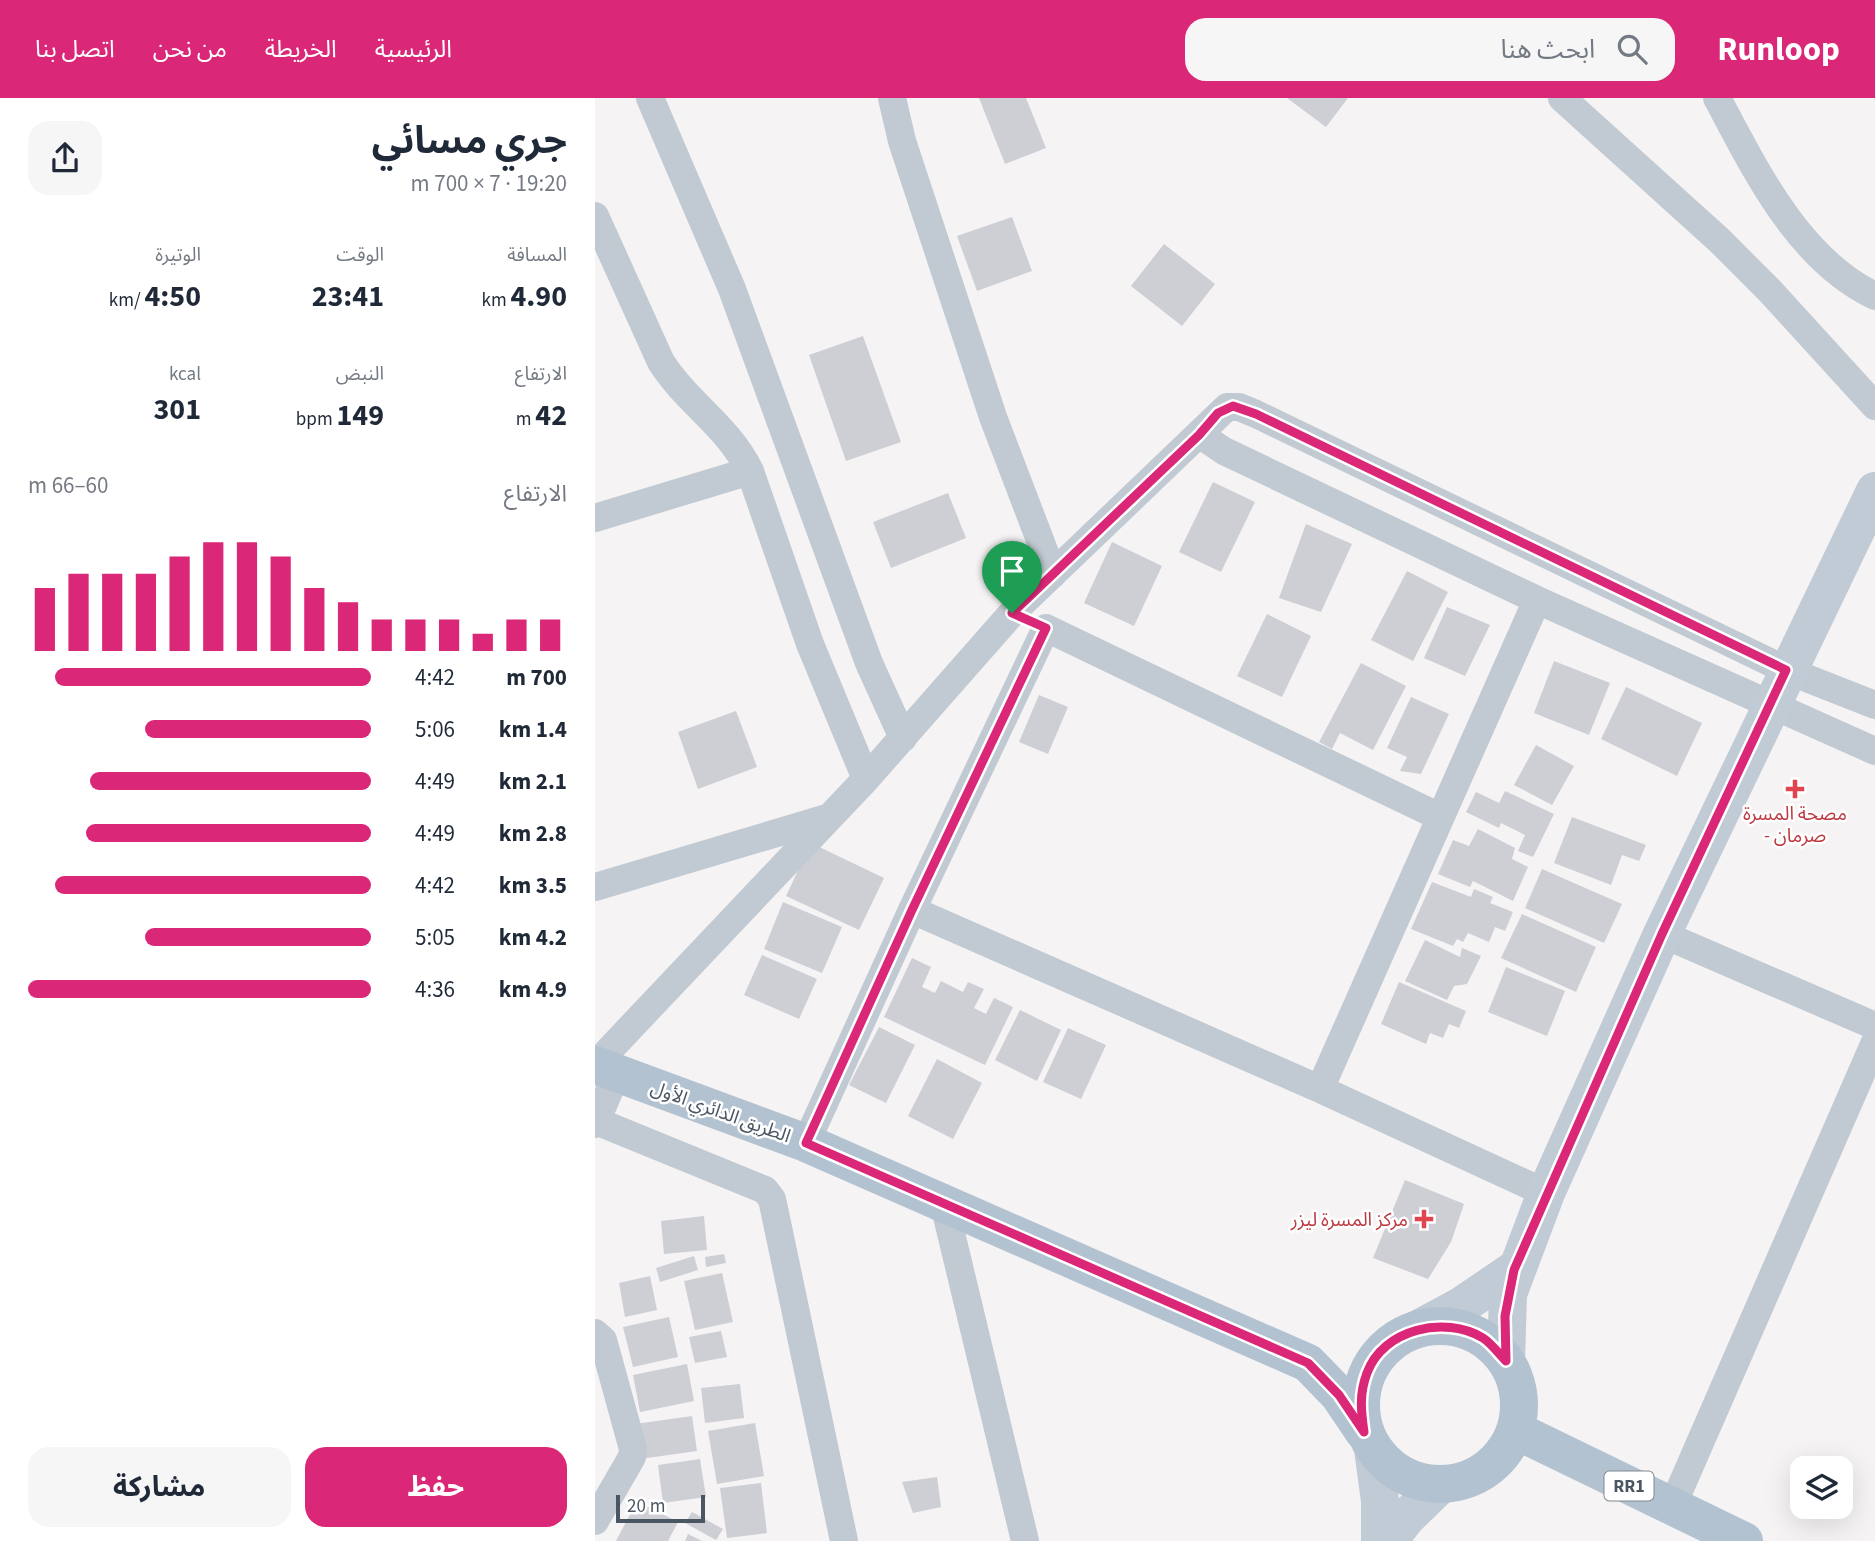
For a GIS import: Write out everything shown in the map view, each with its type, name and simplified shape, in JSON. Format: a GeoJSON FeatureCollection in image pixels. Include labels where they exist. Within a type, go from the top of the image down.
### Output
{"type":"FeatureCollection","features":[{"type":"Feature","properties":{"kind":"main road","name":"الطريق الدائري الأول"},"geometry":{"type":"LineString","coordinates":[[606,1069],[806,1143],[1308,1363]]}},
{"type":"Feature","properties":{"kind":"main road"},"geometry":{"type":"LineString","coordinates":[[1452,1326],[1483,1338],[1506,1361],[1516,1383],[1519,1406],[1515,1430],[1506,1450],[1488,1468],[1465,1481],[1440,1485],[1414,1481],[1391,1469],[1368,1441],[1339,1395],[1308,1363],[1347,1358],[1386,1346],[1420,1328],[1452,1326]]}},
{"type":"Feature","properties":{"kind":"main road"},"geometry":{"type":"LineString","coordinates":[[1368,1441],[1360,1401],[1367,1371],[1386,1346]]}},
{"type":"Feature","properties":{"kind":"main road","name":"RR1"},"geometry":{"type":"LineString","coordinates":[[1515,1430],[1744,1541]]}},
{"type":"Feature","properties":{"kind":"street"},"geometry":{"type":"LineString","coordinates":[[650,98],[732,289],[869,663],[904,738]]}},
{"type":"Feature","properties":{"kind":"street"},"geometry":{"type":"LineString","coordinates":[[892,98],[902,141],[993,417],[1053,574]]}},
{"type":"Feature","properties":{"kind":"street"},"geometry":{"type":"LineString","coordinates":[[1562,98],[1736,257],[1875,406]]}},
{"type":"Feature","properties":{"kind":"street"},"geometry":{"type":"LineString","coordinates":[[1717,98],[1742,145],[1792,225],[1820,259],[1850,284],[1875,296]]}},
{"type":"Feature","properties":{"kind":"street"},"geometry":{"type":"LineString","coordinates":[[595,216],[661,362],[673,381],[737,446],[750,471],[810,644],[866,779]]}},
{"type":"Feature","properties":{"kind":"street"},"geometry":{"type":"LineString","coordinates":[[844,1541],[772,1199],[765,1190],[596,1123],[606,1069],[830,817],[904,738],[1012,613],[1199,435],[1218,413],[1227,407],[1239,407],[1786,670],[1875,705]]}},
{"type":"Feature","properties":{"kind":"street"},"geometry":{"type":"LineString","coordinates":[[1199,435],[1224,452],[1537,600],[1875,751]]}},
{"type":"Feature","properties":{"kind":"street"},"geometry":{"type":"LineString","coordinates":[[595,518],[750,471]]}},
{"type":"Feature","properties":{"kind":"street"},"geometry":{"type":"LineString","coordinates":[[1506,1361],[1505,1316],[1514,1270],[1546,1193],[1662,934],[1786,670],[1875,491]]}},
{"type":"Feature","properties":{"kind":"street"},"geometry":{"type":"LineString","coordinates":[[1320,1089],[1438,816],[1537,600]]}},
{"type":"Feature","properties":{"kind":"street"},"geometry":{"type":"LineString","coordinates":[[1012,613],[1438,816]]}},
{"type":"Feature","properties":{"kind":"street"},"geometry":{"type":"LineString","coordinates":[[806,1143],[912,910],[1046,628]]}},
{"type":"Feature","properties":{"kind":"street"},"geometry":{"type":"LineString","coordinates":[[595,887],[830,817]]}},
{"type":"Feature","properties":{"kind":"street"},"geometry":{"type":"LineString","coordinates":[[912,910],[1320,1089],[1546,1193]]}},
{"type":"Feature","properties":{"kind":"street"},"geometry":{"type":"LineString","coordinates":[[1662,934],[1875,1026]]}},
{"type":"Feature","properties":{"kind":"street"},"geometry":{"type":"LineString","coordinates":[[1672,1507],[1875,1042]]}},
{"type":"Feature","properties":{"kind":"street"},"geometry":{"type":"LineString","coordinates":[[944,1204],[1025,1541]]}},
{"type":"Feature","properties":{"kind":"street"},"geometry":{"type":"LineString","coordinates":[[1420,1328],[1461,1306],[1514,1270]]}},
{"type":"Feature","properties":{"kind":"street"},"geometry":{"type":"LineString","coordinates":[[595,1333],[603,1340],[633,1449],[632,1457],[595,1521]]}},
{"type":"Feature","properties":{"kind":"street"},"geometry":{"type":"LineString","coordinates":[[1368,1441],[1380,1501],[1380,1541]]}},
{"type":"Feature","properties":{"kind":"street"},"geometry":{"type":"LineString","coordinates":[[1388,1541],[1407,1517],[1440,1485]]}},
{"type":"Feature","properties":{"kind":"building"},"geometry":{"type":"Polygon","coordinates":[[[979,98],[1026,98],[1046,148],[1005,164],[979,98]]]}},
{"type":"Feature","properties":{"kind":"building"},"geometry":{"type":"Polygon","coordinates":[[[1287,98],[1348,98],[1326,127],[1287,98]]]}},
{"type":"Feature","properties":{"kind":"building"},"geometry":{"type":"Polygon","coordinates":[[[1012,217],[1032,271],[977,291],[957,236],[1012,217]]]}},
{"type":"Feature","properties":{"kind":"building"},"geometry":{"type":"Polygon","coordinates":[[[1164,244],[1215,284],[1182,326],[1131,286],[1164,244]]]}},
{"type":"Feature","properties":{"kind":"building"},"geometry":{"type":"Polygon","coordinates":[[[863,336],[901,442],[846,461],[809,355],[863,336]]]}},
{"type":"Feature","properties":{"kind":"building"},"geometry":{"type":"Polygon","coordinates":[[[1213,482],[1255,502],[1221,572],[1179,552],[1213,482]]]}},
{"type":"Feature","properties":{"kind":"building"},"geometry":{"type":"Polygon","coordinates":[[[948,493],[966,538],[891,568],[873,522],[948,493]]]}},
{"type":"Feature","properties":{"kind":"building"},"geometry":{"type":"Polygon","coordinates":[[[1306,524],[1352,544],[1321,612],[1279,598],[1306,524]]]}},
{"type":"Feature","properties":{"kind":"building"},"geometry":{"type":"Polygon","coordinates":[[[1112,542],[1162,566],[1134,626],[1084,603],[1112,542]]]}},
{"type":"Feature","properties":{"kind":"building"},"geometry":{"type":"Polygon","coordinates":[[[1407,571],[1448,592],[1413,661],[1371,640],[1407,571]]]}},
{"type":"Feature","properties":{"kind":"building"},"geometry":{"type":"Polygon","coordinates":[[[1447,607],[1490,625],[1465,676],[1424,658],[1447,607]]]}},
{"type":"Feature","properties":{"kind":"building"},"geometry":{"type":"Polygon","coordinates":[[[1267,614],[1311,636],[1282,697],[1237,676],[1267,614]]]}},
{"type":"Feature","properties":{"kind":"building"},"geometry":{"type":"Polygon","coordinates":[[[1554,661],[1610,683],[1589,735],[1534,713],[1554,661]]]}},
{"type":"Feature","properties":{"kind":"building"},"geometry":{"type":"Polygon","coordinates":[[[1361,663],[1406,686],[1373,750],[1340,733],[1332,749],[1319,742],[1361,663]]]}},
{"type":"Feature","properties":{"kind":"building"},"geometry":{"type":"Polygon","coordinates":[[[1626,687],[1702,723],[1677,776],[1601,739],[1626,687]]]}},
{"type":"Feature","properties":{"kind":"building"},"geometry":{"type":"Polygon","coordinates":[[[1039,695],[1068,707],[1048,754],[1019,742],[1039,695]]]}},
{"type":"Feature","properties":{"kind":"building"},"geometry":{"type":"Polygon","coordinates":[[[1411,697],[1449,714],[1421,774],[1400,771],[1407,757],[1387,748],[1411,697]]]}},
{"type":"Feature","properties":{"kind":"building"},"geometry":{"type":"Polygon","coordinates":[[[736,711],[757,767],[698,789],[678,732],[736,711]]]}},
{"type":"Feature","properties":{"kind":"building"},"geometry":{"type":"Polygon","coordinates":[[[1536,745],[1574,766],[1552,805],[1514,785],[1536,745]]]}},
{"type":"Feature","properties":{"kind":"building"},"geometry":{"type":"Polygon","coordinates":[[[1505,791],[1554,814],[1533,857],[1518,851],[1525,835],[1501,823],[1499,828],[1466,812],[1476,792],[1499,803],[1505,791]]]}},
{"type":"Feature","properties":{"kind":"building"},"geometry":{"type":"Polygon","coordinates":[[[1572,817],[1646,845],[1639,861],[1622,855],[1611,885],[1554,863],[1572,817]]]}},
{"type":"Feature","properties":{"kind":"building"},"geometry":{"type":"Polygon","coordinates":[[[1478,829],[1515,848],[1512,859],[1528,867],[1513,901],[1473,881],[1470,887],[1438,874],[1453,840],[1469,846],[1478,829]]]}},
{"type":"Feature","properties":{"kind":"building"},"geometry":{"type":"Polygon","coordinates":[[[811,843],[884,878],[859,930],[786,896],[811,843]]]}},
{"type":"Feature","properties":{"kind":"building"},"geometry":{"type":"Polygon","coordinates":[[[1542,869],[1622,904],[1604,943],[1525,908],[1542,869]]]}},
{"type":"Feature","properties":{"kind":"building"},"geometry":{"type":"Polygon","coordinates":[[[1432,882],[1471,897],[1474,889],[1493,897],[1490,903],[1513,912],[1505,931],[1495,927],[1489,942],[1468,933],[1463,942],[1457,939],[1453,946],[1411,929],[1432,882]]]}},
{"type":"Feature","properties":{"kind":"building"},"geometry":{"type":"Polygon","coordinates":[[[783,902],[842,927],[822,973],[764,949],[783,902]]]}},
{"type":"Feature","properties":{"kind":"building"},"geometry":{"type":"Polygon","coordinates":[[[1522,914],[1596,947],[1576,992],[1501,958],[1522,914]]]}},
{"type":"Feature","properties":{"kind":"building"},"geometry":{"type":"Polygon","coordinates":[[[1425,940],[1460,957],[1462,948],[1481,956],[1467,984],[1454,986],[1447,1000],[1405,981],[1425,940]]]}},
{"type":"Feature","properties":{"kind":"building"},"geometry":{"type":"Polygon","coordinates":[[[762,955],[817,979],[799,1019],[744,995],[762,955]]]}},
{"type":"Feature","properties":{"kind":"building"},"geometry":{"type":"Polygon","coordinates":[[[912,958],[931,967],[922,987],[935,993],[941,981],[963,992],[968,982],[984,989],[974,1008],[986,1014],[994,998],[1013,1007],[985,1065],[884,1017],[912,958]]]}},
{"type":"Feature","properties":{"kind":"building"},"geometry":{"type":"Polygon","coordinates":[[[1506,967],[1565,991],[1547,1036],[1488,1012],[1506,967]]]}},
{"type":"Feature","properties":{"kind":"building"},"geometry":{"type":"Polygon","coordinates":[[[1399,982],[1466,1011],[1459,1028],[1449,1024],[1443,1038],[1430,1033],[1426,1044],[1381,1024],[1399,982]]]}},
{"type":"Feature","properties":{"kind":"building"},"geometry":{"type":"Polygon","coordinates":[[[1020,1010],[1061,1030],[1037,1081],[995,1060],[1020,1010]]]}},
{"type":"Feature","properties":{"kind":"building"},"geometry":{"type":"Polygon","coordinates":[[[879,1027],[915,1045],[886,1103],[849,1085],[879,1027]]]}},
{"type":"Feature","properties":{"kind":"building"},"geometry":{"type":"Polygon","coordinates":[[[1068,1028],[1106,1045],[1081,1099],[1043,1082],[1068,1028]]]}},
{"type":"Feature","properties":{"kind":"building"},"geometry":{"type":"Polygon","coordinates":[[[937,1059],[982,1083],[953,1139],[908,1116],[937,1059]]]}},
{"type":"Feature","properties":{"kind":"building","name":"مركز المسرة ليزر"},"geometry":{"type":"Polygon","coordinates":[[[1405,1180],[1464,1204],[1451,1242],[1428,1279],[1373,1258],[1405,1180]]]}},
{"type":"Feature","properties":{"kind":"building"},"geometry":{"type":"Polygon","coordinates":[[[704,1216],[707,1250],[664,1254],[661,1221],[704,1216]]]}},
{"type":"Feature","properties":{"kind":"building"},"geometry":{"type":"Polygon","coordinates":[[[724,1254],[726,1263],[706,1267],[705,1257],[724,1254]]]}},
{"type":"Feature","properties":{"kind":"building"},"geometry":{"type":"Polygon","coordinates":[[[694,1256],[698,1270],[660,1282],[656,1268],[694,1256]]]}},
{"type":"Feature","properties":{"kind":"building"},"geometry":{"type":"Polygon","coordinates":[[[722,1273],[733,1322],[695,1330],[684,1281],[722,1273]]]}},
{"type":"Feature","properties":{"kind":"building"},"geometry":{"type":"Polygon","coordinates":[[[650,1276],[657,1310],[625,1317],[619,1283],[650,1276]]]}},
{"type":"Feature","properties":{"kind":"building"},"geometry":{"type":"Polygon","coordinates":[[[669,1317],[678,1357],[633,1367],[623,1327],[669,1317]]]}},
{"type":"Feature","properties":{"kind":"building"},"geometry":{"type":"Polygon","coordinates":[[[721,1331],[727,1357],[695,1363],[689,1337],[721,1331]]]}},
{"type":"Feature","properties":{"kind":"building"},"geometry":{"type":"Polygon","coordinates":[[[687,1364],[694,1401],[640,1412],[633,1375],[687,1364]]]}},
{"type":"Feature","properties":{"kind":"building"},"geometry":{"type":"Polygon","coordinates":[[[740,1384],[744,1418],[705,1423],[701,1388],[740,1384]]]}},
{"type":"Feature","properties":{"kind":"building"},"geometry":{"type":"Polygon","coordinates":[[[692,1416],[697,1451],[640,1459],[635,1424],[692,1416]]]}},
{"type":"Feature","properties":{"kind":"building"},"geometry":{"type":"Polygon","coordinates":[[[755,1423],[764,1476],[717,1484],[708,1431],[755,1423]]]}},
{"type":"Feature","properties":{"kind":"building"},"geometry":{"type":"Polygon","coordinates":[[[700,1459],[706,1497],[663,1503],[658,1465],[700,1459]]]}},
{"type":"Feature","properties":{"kind":"building"},"geometry":{"type":"Polygon","coordinates":[[[937,1477],[941,1507],[913,1513],[902,1482],[937,1477]]]}},
{"type":"Feature","properties":{"kind":"building"},"geometry":{"type":"Polygon","coordinates":[[[761,1483],[767,1533],[727,1538],[720,1488],[761,1483]]]}},
{"type":"Feature","properties":{"kind":"building"},"geometry":{"type":"Polygon","coordinates":[[[637,1501],[678,1522],[668,1541],[616,1541],[637,1501]]]}},
{"type":"Feature","properties":{"kind":"building"},"geometry":{"type":"Polygon","coordinates":[[[692,1512],[723,1529],[716,1540],[685,1523],[692,1512]]]}},
{"type":"Feature","properties":{"kind":"building"},"geometry":{"type":"Polygon","coordinates":[[[688,1534],[702,1541],[685,1541],[688,1534]]]}},
{"type":"Feature","properties":{"kind":"place","name":"مصحة المسرة - صرمان"},"geometry":{"type":"Point","coordinates":[1795,789]}},
{"type":"Feature","properties":{"kind":"place","name":"مركز المسرة ليزر"},"geometry":{"type":"Point","coordinates":[1424,1219]}},
{"type":"Feature","properties":{"kind":"route"},"geometry":{"type":"LineString","coordinates":[[1233,406],[1256,414],[1786,670],[1662,934],[1514,1270],[1505,1316],[1506,1361],[1483,1338],[1452,1326],[1420,1328],[1386,1346],[1367,1371],[1360,1401],[1364,1432],[1339,1395],[1308,1363],[806,1143],[912,910],[1046,628],[1012,613],[1199,435],[1218,413],[1233,406]]}}]}
